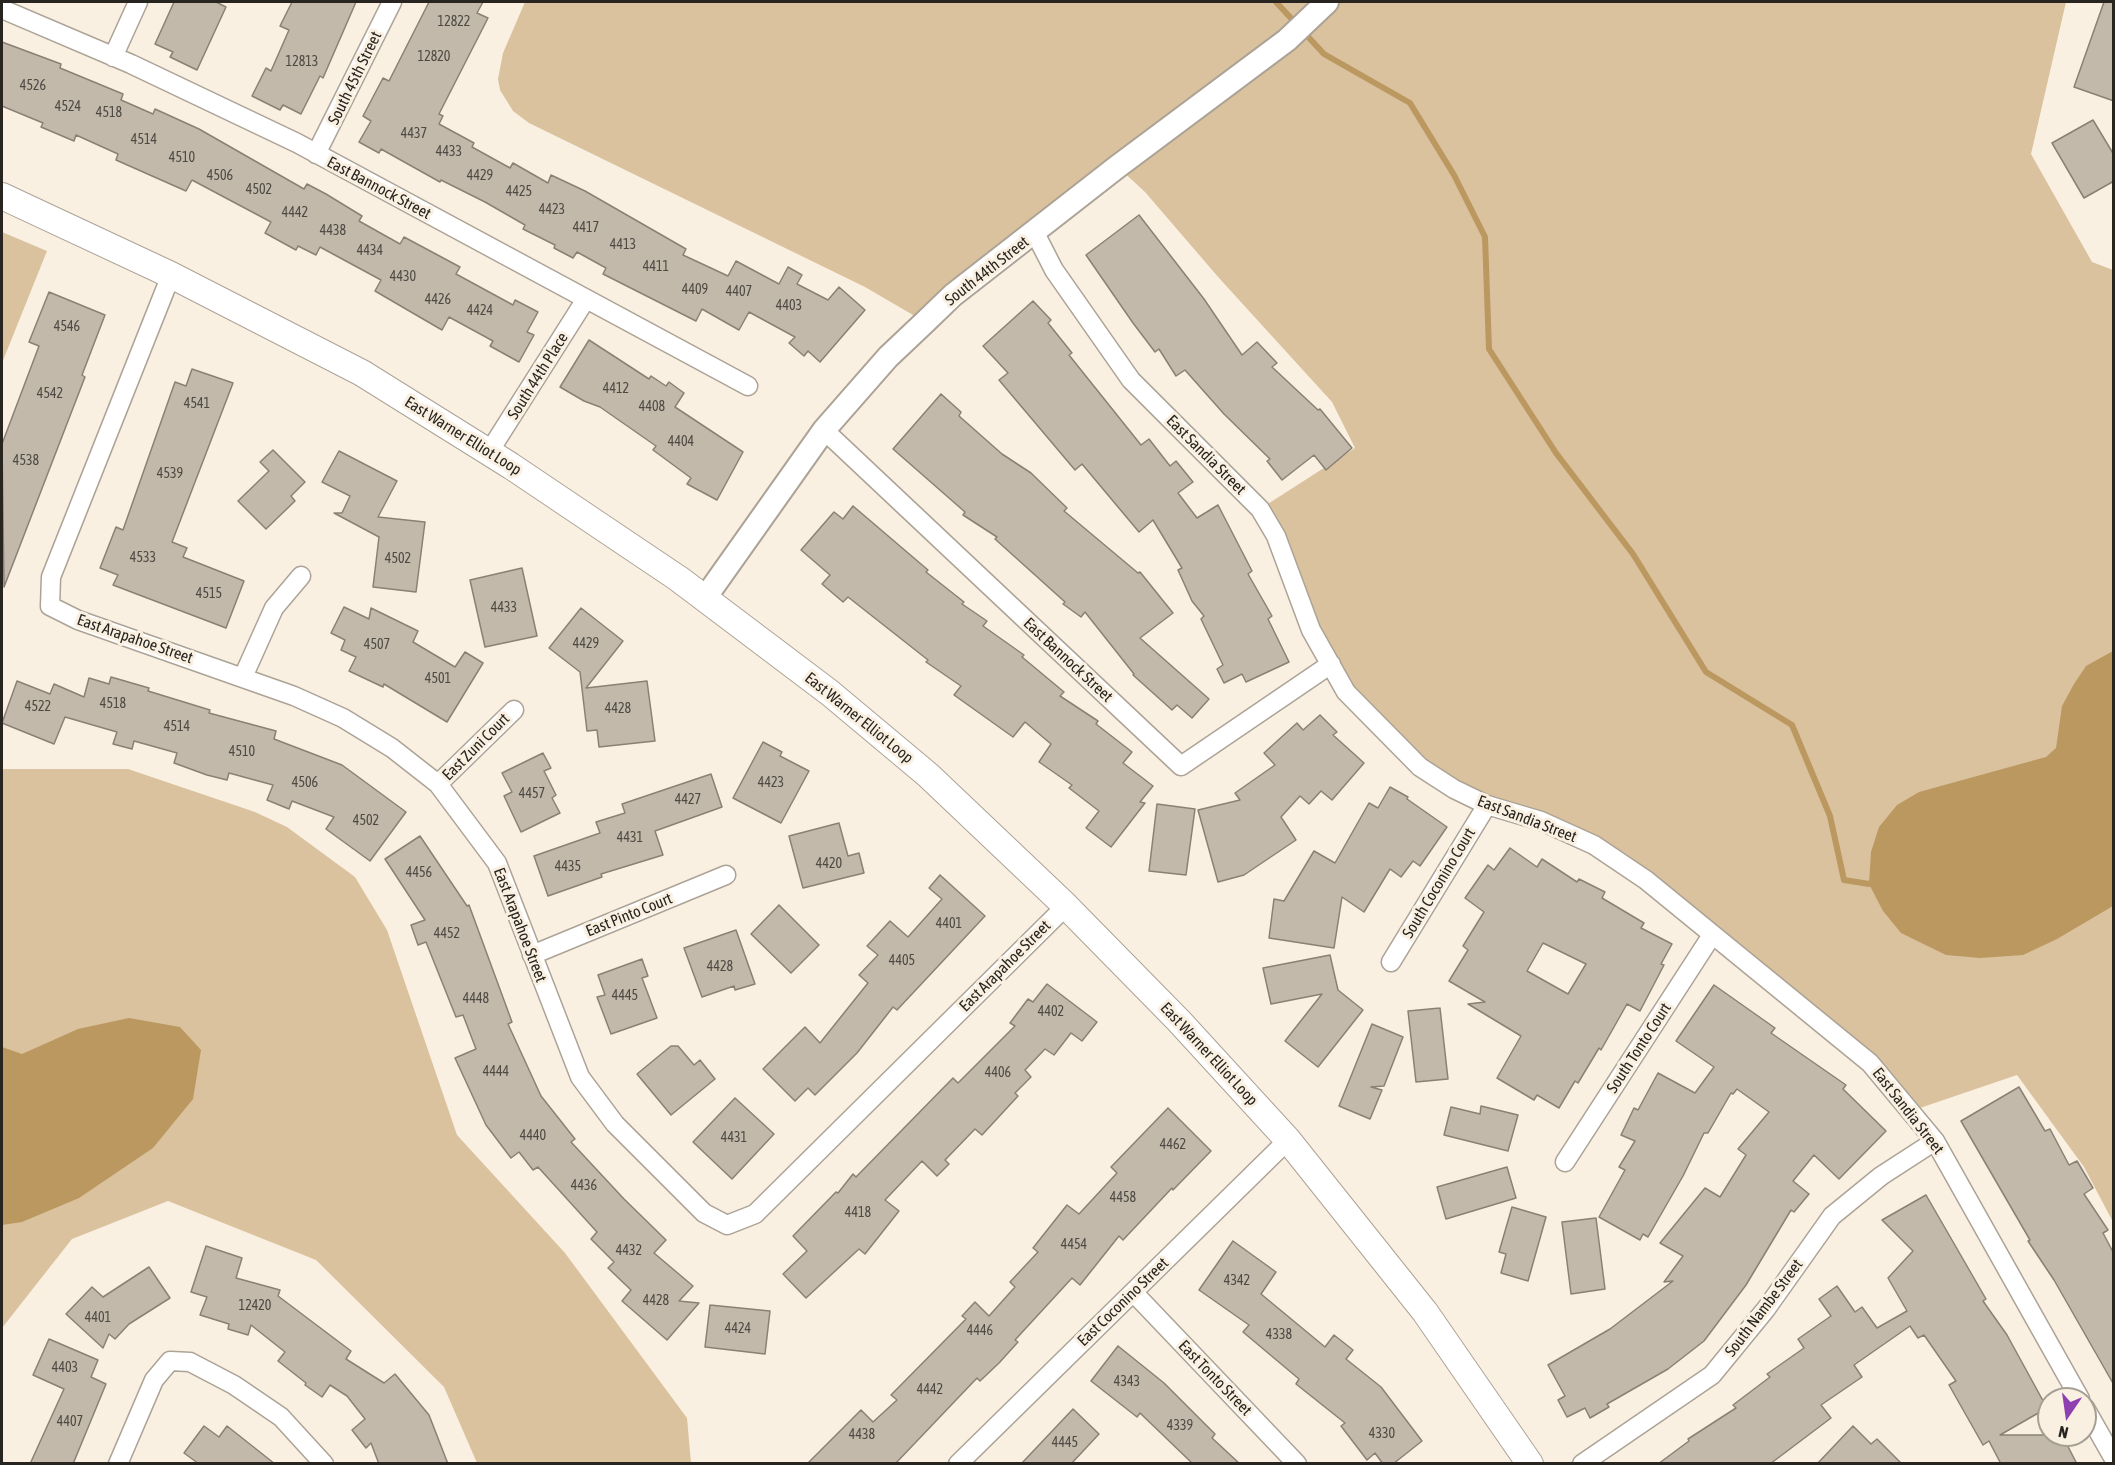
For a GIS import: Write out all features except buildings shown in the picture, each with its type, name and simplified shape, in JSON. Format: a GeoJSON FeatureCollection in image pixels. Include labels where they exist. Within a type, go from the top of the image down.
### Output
{"type":"FeatureCollection","features":[{"type":"Feature","properties":{"kind":"main road","name":"East Warner Elliot Loop"},"geometry":{"type":"LineString","coordinates":[[2,196],[171,275],[362,373],[489,452],[705,598],[830,693],[928,775],[1066,906],[1179,1021],[1288,1140],[1425,1312],[1530,1464]]}},
{"type":"Feature","properties":{"kind":"street"},"geometry":{"type":"LineString","coordinates":[[113,57],[138,2]]}},
{"type":"Feature","properties":{"kind":"street","name":"South 45th Street"},"geometry":{"type":"LineString","coordinates":[[316,154],[392,2]]}},
{"type":"Feature","properties":{"kind":"street","name":"East Bannock Street"},"geometry":{"type":"LineString","coordinates":[[2,9],[113,57],[316,154],[748,386]]}},
{"type":"Feature","properties":{"kind":"street","name":"South 44th Street"},"geometry":{"type":"LineString","coordinates":[[705,598],[824,430],[888,357],[953,295],[1117,167],[1287,40],[1320,9]]}},
{"type":"Feature","properties":{"kind":"street","name":"East Sandia Street"},"geometry":{"type":"LineString","coordinates":[[1035,232],[1054,270],[1131,380],[1260,509],[1276,536],[1311,630],[1346,692],[1420,767],[1454,789],[1487,804],[1541,821],[1594,846],[1646,880],[1870,1063],[1935,1141],[2073,1387]]}},
{"type":"Feature","properties":{"kind":"street","name":"East Arapahoe Street"},"geometry":{"type":"LineString","coordinates":[[171,275],[51,577],[50,606],[78,620],[243,677],[343,718],[392,748],[438,784],[497,863],[580,1077],[615,1124],[704,1213],[727,1226],[755,1214],[1066,906]]}},
{"type":"Feature","properties":{"kind":"street","name":"South 44th Place"},"geometry":{"type":"LineString","coordinates":[[489,452],[586,299]]}},
{"type":"Feature","properties":{"kind":"street","name":"East Bannock Street"},"geometry":{"type":"LineString","coordinates":[[824,430],[1181,766],[1331,664]]}},
{"type":"Feature","properties":{"kind":"street"},"geometry":{"type":"LineString","coordinates":[[243,677],[274,608],[301,576]]}},
{"type":"Feature","properties":{"kind":"street","name":"East Zuni Court"},"geometry":{"type":"LineString","coordinates":[[438,784],[514,710]]}},
{"type":"Feature","properties":{"kind":"street","name":"South Coconino Court"},"geometry":{"type":"LineString","coordinates":[[1391,962],[1487,804]]}},
{"type":"Feature","properties":{"kind":"street","name":"East Pinto Court"},"geometry":{"type":"LineString","coordinates":[[532,955],[726,875]]}},
{"type":"Feature","properties":{"kind":"street","name":"South Tonto Court"},"geometry":{"type":"LineString","coordinates":[[1565,1162],[1712,935]]}},
{"type":"Feature","properties":{"kind":"street","name":"East Coconino Street"},"geometry":{"type":"LineString","coordinates":[[958,1464],[1288,1140]]}},
{"type":"Feature","properties":{"kind":"street","name":"South Nambe Street"},"geometry":{"type":"LineString","coordinates":[[1582,1464],[1712,1375],[1766,1310],[1832,1216],[1881,1176],[1935,1141]]}},
{"type":"Feature","properties":{"kind":"street","name":"East Tonto Street"},"geometry":{"type":"LineString","coordinates":[[1133,1292],[1297,1464]]}},
{"type":"Feature","properties":{"kind":"street"},"geometry":{"type":"LineString","coordinates":[[118,1464],[154,1380],[170,1361],[190,1362],[234,1385],[281,1416],[324,1464]]}},
{"type":"Feature","properties":{"kind":"street"},"geometry":{"type":"LineString","coordinates":[[2097,1429],[2114,1459]]}},
{"type":"Feature","properties":{"kind":"shaded area"},"geometry":{"type":"Polygon","coordinates":[[[525,2],[2066,2],[2031,154],[2092,262],[2113,270],[2113,1222],[2084,1167],[2017,1075],[1911,1111],[1869,1063],[1594,845],[1454,789],[1346,692],[1260,509],[1355,448],[1332,402],[1219,278],[1145,192],[1118,167],[925,322],[865,287],[529,123],[513,111],[500,90],[498,79],[503,53],[525,2]]]}},
{"type":"Feature","properties":{"kind":"shaded area"},"geometry":{"type":"Polygon","coordinates":[[[2,232],[47,251],[2,363],[2,232]]]}},
{"type":"Feature","properties":{"kind":"shaded area"},"geometry":{"type":"Polygon","coordinates":[[[2113,651],[2113,906],[2057,939],[2023,955],[1980,958],[1946,955],[1901,933],[1883,911],[1869,884],[1871,852],[1879,827],[1897,805],[1919,792],[2046,757],[2056,748],[2062,706],[2074,684],[2086,666],[2113,651]]]}},
{"type":"Feature","properties":{"kind":"shaded area"},"geometry":{"type":"Polygon","coordinates":[[[2,769],[128,769],[255,812],[287,827],[355,877],[387,930],[457,1135],[565,1253],[687,1418],[691,1463],[477,1463],[444,1387],[316,1260],[168,1201],[72,1239],[2,1328],[2,769]]]}},
{"type":"Feature","properties":{"kind":"shaded area"},"geometry":{"type":"Polygon","coordinates":[[[129,1018],[180,1027],[201,1050],[193,1099],[153,1148],[79,1198],[22,1222],[2,1225],[2,1047],[22,1054],[78,1029],[129,1018]]]}},
{"type":"Feature","properties":{"kind":"waterway"},"geometry":{"type":"LineString","coordinates":[[1276,2],[1324,54],[1410,103],[1454,175],[1485,237],[1489,349],[1556,453],[1633,554],[1706,672],[1792,725],[1830,816],[1844,880],[1869,884],[1874,881]]}}]}
